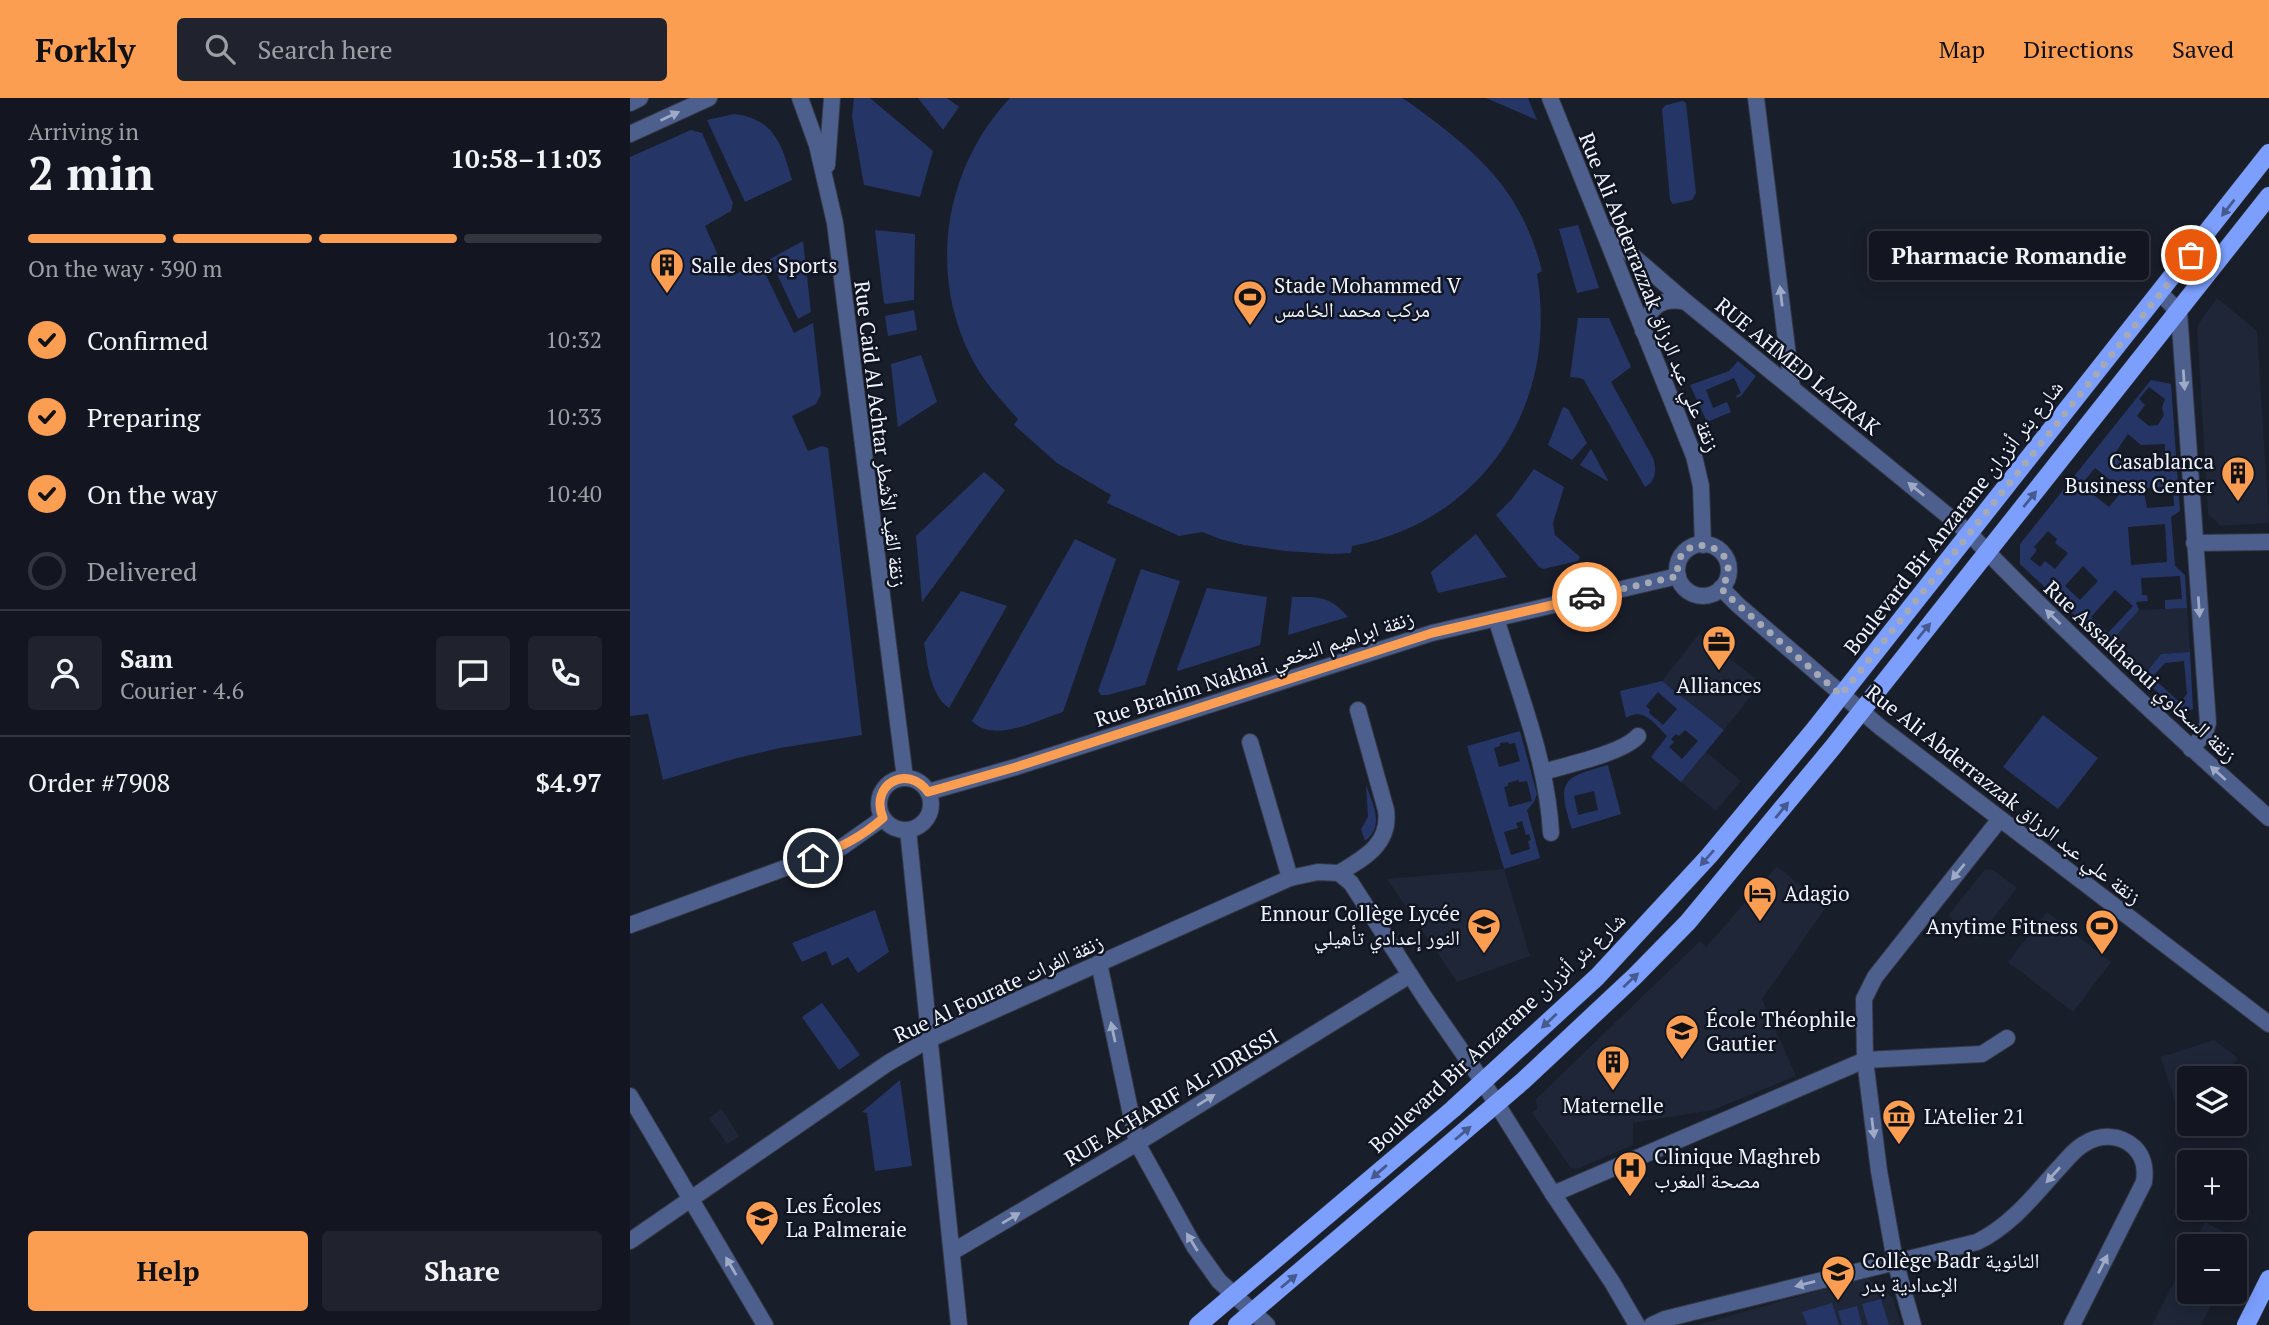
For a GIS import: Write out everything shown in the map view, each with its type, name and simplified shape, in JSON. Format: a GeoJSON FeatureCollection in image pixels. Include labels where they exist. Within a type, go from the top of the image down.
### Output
{"type":"FeatureCollection","features":[{"type":"Feature","properties":{"kind":"main road","name":"Boulevard Bir Anzarane شارع بئر أنزران"},"geometry":{"type":"LineString","coordinates":[[1198,1325],[1483,1082],[1597,977],[1657,915],[1756,802],[2269,153]]}},
{"type":"Feature","properties":{"kind":"main road"},"geometry":{"type":"LineString","coordinates":[[1237,1325],[1497,1104],[1635,976],[1675,935],[1778,815],[2263,210],[2269,196]]}},
{"type":"Feature","properties":{"kind":"main road"},"geometry":{"type":"LineString","coordinates":[[2246,1325],[2269,1279]]}},
{"type":"Feature","properties":{"kind":"street"},"geometry":{"type":"LineString","coordinates":[[630,103],[640,98]]}},
{"type":"Feature","properties":{"kind":"street"},"geometry":{"type":"LineString","coordinates":[[630,134],[709,98]]}},
{"type":"Feature","properties":{"kind":"street","name":"Rue Caid Al Achtar زنقة القيد الأشطر"},"geometry":{"type":"LineString","coordinates":[[800,98],[827,181],[836,233],[905,778]]}},
{"type":"Feature","properties":{"kind":"street"},"geometry":{"type":"LineString","coordinates":[[827,181],[832,98]]}},
{"type":"Feature","properties":{"kind":"street","name":"Rue Ali Abderrazzak زنقة علي عبد الرزاق"},"geometry":{"type":"LineString","coordinates":[[1550,98],[1698,466],[1703,545]]}},
{"type":"Feature","properties":{"kind":"street"},"geometry":{"type":"LineString","coordinates":[[1756,98],[1792,388]]}},
{"type":"Feature","properties":{"kind":"street","name":"RUE AHMED LAZRAK"},"geometry":{"type":"LineString","coordinates":[[1604,231],[1686,302],[1968,532],[1987,552]]}},
{"type":"Feature","properties":{"kind":"street"},"geometry":{"type":"LineString","coordinates":[[2160,293],[2179,312],[2208,723],[2205,733],[2191,749]]}},
{"type":"Feature","properties":{"kind":"street"},"geometry":{"type":"LineString","coordinates":[[1643,331],[1656,305],[1671,299],[1686,302]]}},
{"type":"Feature","properties":{"kind":"street"},"geometry":{"type":"LineString","coordinates":[[2194,543],[2269,542]]}},
{"type":"Feature","properties":{"kind":"street"},"geometry":{"type":"LineString","coordinates":[[1703,545],[1715,548],[1726,560],[1727,577],[1721,588],[1711,595],[1696,595],[1683,587],[1678,576],[1678,564],[1683,554],[1691,547],[1703,545]]}},
{"type":"Feature","properties":{"kind":"street","name":"Rue Assakhaoui زنقة السخاوي"},"geometry":{"type":"LineString","coordinates":[[1987,552],[2191,749],[2269,818]]}},
{"type":"Feature","properties":{"kind":"street","name":"Rue Brahim Nakhai زنقة ابراهيم النخعي"},"geometry":{"type":"LineString","coordinates":[[928,792],[1016,767],[1432,633],[1678,576]]}},
{"type":"Feature","properties":{"kind":"street","name":"Rue Ali Abderrazzak زنقة علي عبد الرزاق"},"geometry":{"type":"LineString","coordinates":[[1721,588],[1747,614],[1861,711],[2269,1024]]}},
{"type":"Feature","properties":{"kind":"street"},"geometry":{"type":"LineString","coordinates":[[1496,618],[1543,772],[1549,804],[1550,833]]}},
{"type":"Feature","properties":{"kind":"street"},"geometry":{"type":"LineString","coordinates":[[1357,710],[1386,810],[1387,825],[1378,847],[1339,873],[1351,883],[1483,1082],[1637,1325]]}},
{"type":"Feature","properties":{"kind":"street"},"geometry":{"type":"LineString","coordinates":[[1543,772],[1620,748],[1633,742],[1638,736]]}},
{"type":"Feature","properties":{"kind":"street"},"geometry":{"type":"LineString","coordinates":[[1250,742],[1290,878]]}},
{"type":"Feature","properties":{"kind":"street"},"geometry":{"type":"LineString","coordinates":[[905,778],[918,781],[928,792],[931,803],[929,816],[920,826],[908,830],[892,827],[883,818],[879,804],[882,792],[892,782],[905,778]]}},
{"type":"Feature","properties":{"kind":"street"},"geometry":{"type":"LineString","coordinates":[[630,925],[842,848],[883,818]]}},
{"type":"Feature","properties":{"kind":"street"},"geometry":{"type":"LineString","coordinates":[[1913,1325],[1895,1261],[1879,1171],[1865,1060],[1864,999],[1868,988],[2000,819]]}},
{"type":"Feature","properties":{"kind":"street"},"geometry":{"type":"LineString","coordinates":[[908,830],[959,1325]]}},
{"type":"Feature","properties":{"kind":"street","name":"Rue Al Fourate زنقة الفرات"},"geometry":{"type":"LineString","coordinates":[[630,1241],[888,1063],[930,1038],[1290,878],[1318,872],[1339,873]]}},
{"type":"Feature","properties":{"kind":"street"},"geometry":{"type":"LineString","coordinates":[[1099,963],[1137,1143],[1194,1246],[1219,1280],[1267,1325]]}},
{"type":"Feature","properties":{"kind":"street","name":"RUE ACHARIF AL-IDRISSI"},"geometry":{"type":"LineString","coordinates":[[952,1252],[1137,1143],[1410,975]]}},
{"type":"Feature","properties":{"kind":"street"},"geometry":{"type":"LineString","coordinates":[[1553,1194],[1865,1060],[1982,1054],[2007,1038]]}},
{"type":"Feature","properties":{"kind":"street"},"geometry":{"type":"LineString","coordinates":[[630,1096],[765,1325]]}},
{"type":"Feature","properties":{"kind":"street"},"geometry":{"type":"LineString","coordinates":[[1652,1325],[1972,1243],[1986,1237],[2023,1208],[2080,1146],[2102,1137],[2122,1140],[2136,1149],[2141,1156],[2144,1182],[2073,1325]]}},
{"type":"Feature","properties":{"kind":"shaded area"},"geometry":{"type":"Polygon","coordinates":[[[854,98],[870,98],[933,151],[920,197],[864,185],[852,117],[854,98]]]}},
{"type":"Feature","properties":{"kind":"shaded area"},"geometry":{"type":"Polygon","coordinates":[[[918,98],[947,98],[959,107],[943,130],[918,98]]]}},
{"type":"Feature","properties":{"kind":"shaded area","name":"Stade Mohammed V مركب محمد الخامس"},"geometry":{"type":"Polygon","coordinates":[[[1010,98],[1402,98],[1410,103],[1476,156],[1509,194],[1533,242],[1542,271],[1537,274],[1541,322],[1536,368],[1523,411],[1502,449],[1474,483],[1440,511],[1399,532],[1352,546],[1351,553],[1285,551],[1244,545],[1202,532],[1179,536],[1107,503],[1111,495],[1057,463],[1014,425],[1018,419],[980,373],[970,355],[957,322],[949,289],[947,255],[950,221],[958,187],[970,155],[988,125],[1010,98]]]}},
{"type":"Feature","properties":{"kind":"shaded area"},"geometry":{"type":"Polygon","coordinates":[[[1486,98],[1528,98],[1537,120],[1486,98]]]}},
{"type":"Feature","properties":{"kind":"shaded area"},"geometry":{"type":"Polygon","coordinates":[[[1683,101],[1686,103],[1696,193],[1692,200],[1673,204],[1670,200],[1662,109],[1666,105],[1683,101]]]}},
{"type":"Feature","properties":{"kind":"shaded area"},"geometry":{"type":"Polygon","coordinates":[[[734,114],[748,117],[768,128],[780,145],[792,180],[745,202],[707,120],[734,114]]]}},
{"type":"Feature","properties":{"kind":"shaded area"},"geometry":{"type":"Polygon","coordinates":[[[691,130],[702,133],[733,203],[731,211],[705,226],[728,277],[754,266],[763,269],[794,333],[813,323],[821,394],[816,404],[792,416],[808,451],[822,446],[828,448],[862,735],[780,748],[663,780],[648,714],[630,716],[630,157],[691,130]]]}},
{"type":"Feature","properties":{"kind":"shaded area"},"geometry":{"type":"Polygon","coordinates":[[[1578,225],[1599,288],[1577,293],[1559,229],[1578,225]]]}},
{"type":"Feature","properties":{"kind":"shaded area"},"geometry":{"type":"Polygon","coordinates":[[[875,230],[915,234],[914,300],[884,303],[875,230]]]}},
{"type":"Feature","properties":{"kind":"shaded area"},"geometry":{"type":"Polygon","coordinates":[[[803,241],[811,312],[798,319],[770,259],[803,241]]]}},
{"type":"Feature","properties":{"kind":"shaded area"},"geometry":{"type":"Polygon","coordinates":[[[2217,298],[2257,331],[2269,523],[2221,526],[2208,514],[2197,326],[2217,298]]]}},
{"type":"Feature","properties":{"kind":"shaded area"},"geometry":{"type":"Polygon","coordinates":[[[914,310],[917,330],[888,336],[885,316],[914,310]]]}},
{"type":"Feature","properties":{"kind":"shaded area"},"geometry":{"type":"Polygon","coordinates":[[[1578,318],[1609,318],[1631,367],[1611,382],[1653,458],[1655,475],[1645,487],[1584,380],[1570,377],[1578,318]]]}},
{"type":"Feature","properties":{"kind":"shaded area"},"geometry":{"type":"Polygon","coordinates":[[[921,355],[937,402],[898,427],[891,364],[921,355]]]}},
{"type":"Feature","properties":{"kind":"shaded area"},"geometry":{"type":"Polygon","coordinates":[[[1738,361],[1756,376],[1737,398],[1741,393],[1734,378],[1706,390],[1713,408],[1727,402],[1731,412],[1707,422],[1690,385],[1729,371],[1738,361]]]}},
{"type":"Feature","properties":{"kind":"shaded area"},"geometry":{"type":"Polygon","coordinates":[[[2151,380],[2171,384],[2180,511],[2171,517],[2175,566],[2185,575],[2187,608],[2165,609],[2165,600],[2182,599],[2180,576],[2141,578],[2142,595],[2147,595],[2148,601],[2136,602],[2139,610],[2107,646],[2020,564],[2020,544],[2151,380]],[[2149,387],[2139,399],[2145,405],[2137,416],[2149,426],[2158,425],[2164,415],[2162,408],[2165,399],[2149,387]],[[2128,434],[2113,456],[2132,470],[2162,468],[2165,444],[2141,445],[2128,434]],[[2095,468],[2081,485],[2109,507],[2119,495],[2117,493],[2120,488],[2095,468]],[[2173,486],[2143,488],[2147,508],[2174,506],[2173,486]],[[2165,524],[2128,527],[2131,565],[2167,562],[2165,524]],[[2048,531],[2034,547],[2037,550],[2030,559],[2040,567],[2045,561],[2055,569],[2068,553],[2055,543],[2057,539],[2048,531]],[[2083,566],[2065,586],[2080,600],[2098,581],[2083,566]],[[2115,590],[2091,617],[2108,633],[2133,606],[2115,590]]]}},
{"type":"Feature","properties":{"kind":"shaded area"},"geometry":{"type":"Polygon","coordinates":[[[1563,407],[1568,409],[1587,443],[1572,460],[1548,445],[1563,407]]]}},
{"type":"Feature","properties":{"kind":"shaded area"},"geometry":{"type":"Polygon","coordinates":[[[1591,449],[1608,480],[1607,481],[1580,465],[1591,449]]]}},
{"type":"Feature","properties":{"kind":"shaded area"},"geometry":{"type":"Polygon","coordinates":[[[1534,469],[1564,487],[1553,523],[1555,535],[1580,557],[1578,561],[1543,569],[1539,567],[1496,515],[1512,499],[1534,469]]]}},
{"type":"Feature","properties":{"kind":"shaded area"},"geometry":{"type":"Polygon","coordinates":[[[984,472],[1005,490],[922,602],[916,536],[984,472]]]}},
{"type":"Feature","properties":{"kind":"shaded area"},"geometry":{"type":"Polygon","coordinates":[[[1476,534],[1507,577],[1438,593],[1432,571],[1476,534]]]}},
{"type":"Feature","properties":{"kind":"shaded area"},"geometry":{"type":"Polygon","coordinates":[[[1075,539],[1116,559],[1063,712],[1016,728],[981,728],[972,721],[1075,539]]]}},
{"type":"Feature","properties":{"kind":"shaded area"},"geometry":{"type":"Polygon","coordinates":[[[1141,569],[1180,581],[1145,685],[1101,695],[1098,691],[1141,569]]]}},
{"type":"Feature","properties":{"kind":"shaded area"},"geometry":{"type":"Polygon","coordinates":[[[1207,588],[1267,597],[1260,645],[1178,671],[1177,669],[1207,588]]]}},
{"type":"Feature","properties":{"kind":"shaded area"},"geometry":{"type":"Polygon","coordinates":[[[961,591],[1007,606],[949,708],[934,687],[924,643],[961,591]]]}},
{"type":"Feature","properties":{"kind":"shaded area"},"geometry":{"type":"Polygon","coordinates":[[[1292,597],[1329,601],[1348,617],[1288,635],[1292,597]]]}},
{"type":"Feature","properties":{"kind":"shaded area"},"geometry":{"type":"Polygon","coordinates":[[[2187,608],[2190,652],[2161,654],[2142,678],[2107,646],[2139,610],[2187,608]]]}},
{"type":"Feature","properties":{"kind":"shaded area"},"geometry":{"type":"Polygon","coordinates":[[[1699,634],[1761,683],[1724,730],[1662,681],[1699,634]]]}},
{"type":"Feature","properties":{"kind":"shaded area"},"geometry":{"type":"Polygon","coordinates":[[[2190,652],[2193,709],[2182,714],[2142,678],[2161,654],[2190,652]],[[2184,661],[2165,663],[2152,677],[2177,700],[2182,700],[2187,694],[2184,661]]]}},
{"type":"Feature","properties":{"kind":"shaded area"},"geometry":{"type":"Polygon","coordinates":[[[1662,681],[1724,730],[1681,782],[1651,757],[1667,736],[1649,718],[1638,714],[1626,718],[1620,691],[1662,681]],[[1658,692],[1646,706],[1650,710],[1649,713],[1663,725],[1677,709],[1658,692]],[[1685,730],[1671,739],[1674,742],[1669,747],[1682,759],[1698,741],[1685,730]]]}},
{"type":"Feature","properties":{"kind":"shaded area"},"geometry":{"type":"Polygon","coordinates":[[[2043,715],[2098,758],[2058,809],[2003,767],[2043,715]]]}},
{"type":"Feature","properties":{"kind":"shaded area"},"geometry":{"type":"Polygon","coordinates":[[[1520,731],[1537,794],[1527,810],[1540,858],[1504,869],[1467,746],[1520,731]],[[1500,743],[1500,746],[1494,748],[1499,767],[1520,761],[1515,743],[1500,743]],[[1527,781],[1508,783],[1508,786],[1504,787],[1509,807],[1532,801],[1527,781]],[[1522,821],[1516,823],[1518,828],[1504,832],[1511,855],[1530,849],[1528,841],[1531,840],[1529,834],[1526,835],[1522,821]]]}},
{"type":"Feature","properties":{"kind":"shaded area"},"geometry":{"type":"Polygon","coordinates":[[[1706,752],[1741,781],[1716,811],[1681,782],[1706,752]]]}},
{"type":"Feature","properties":{"kind":"shaded area"},"geometry":{"type":"Polygon","coordinates":[[[1608,765],[1621,814],[1572,829],[1565,801],[1564,791],[1567,784],[1580,774],[1608,765]],[[1594,791],[1574,796],[1578,815],[1598,810],[1594,791]]]}},
{"type":"Feature","properties":{"kind":"shaded area"},"geometry":{"type":"Polygon","coordinates":[[[1366,785],[1376,822],[1375,829],[1365,841],[1361,829],[1368,817],[1366,785]]]}},
{"type":"Feature","properties":{"kind":"shaded area","name":"École Théophile Gautier"},"geometry":{"type":"Polygon","coordinates":[[[1777,866],[1826,907],[1762,999],[1796,1076],[1713,1110],[1633,1123],[1633,1145],[1577,1169],[1571,1168],[1532,1113],[1537,1109],[1536,1099],[1700,941],[1706,947],[1777,866]]]}},
{"type":"Feature","properties":{"kind":"shaded area"},"geometry":{"type":"Polygon","coordinates":[[[1504,869],[1530,956],[1457,982],[1387,879],[1504,869]]]}},
{"type":"Feature","properties":{"kind":"shaded area"},"geometry":{"type":"Polygon","coordinates":[[[1985,869],[1993,870],[2017,888],[1977,939],[1948,916],[1985,869]]]}},
{"type":"Feature","properties":{"kind":"shaded area"},"geometry":{"type":"Polygon","coordinates":[[[875,910],[889,952],[858,973],[848,957],[832,966],[826,951],[802,962],[792,943],[875,910]]]}},
{"type":"Feature","properties":{"kind":"shaded area"},"geometry":{"type":"Polygon","coordinates":[[[2047,912],[2111,962],[2073,1012],[2008,962],[2047,912]]]}},
{"type":"Feature","properties":{"kind":"shaded area"},"geometry":{"type":"Polygon","coordinates":[[[822,1003],[860,1055],[839,1070],[802,1017],[822,1003]]]}},
{"type":"Feature","properties":{"kind":"shaded area"},"geometry":{"type":"Polygon","coordinates":[[[2214,1040],[2238,1058],[2232,1066],[2177,1066],[2177,1101],[2161,1057],[2214,1040]]]}},
{"type":"Feature","properties":{"kind":"shaded area"},"geometry":{"type":"Polygon","coordinates":[[[900,1080],[912,1166],[875,1171],[867,1113],[862,1112],[900,1080]]]}},
{"type":"Feature","properties":{"kind":"shaded area"},"geometry":{"type":"Polygon","coordinates":[[[722,1109],[739,1136],[727,1144],[709,1118],[722,1109]]]}},
{"type":"Feature","properties":{"kind":"shaded area"},"geometry":{"type":"Polygon","coordinates":[[[2205,1222],[2228,1234],[2198,1234],[2205,1222]]]}},
{"type":"Feature","properties":{"kind":"shaded area"},"geometry":{"type":"Polygon","coordinates":[[[2177,1276],[2177,1304],[2212,1304],[2201,1325],[2152,1325],[2177,1276]]]}},
{"type":"Feature","properties":{"kind":"shaded area","name":"Collège Badr الثانوية الإعدادية بدر"},"geometry":{"type":"Polygon","coordinates":[[[1866,1277],[1893,1298],[1901,1325],[1698,1325],[1866,1277]]]}},
{"type":"Feature","properties":{"kind":"shaded area"},"geometry":{"type":"Polygon","coordinates":[[[1881,1299],[1889,1325],[1868,1325],[1862,1304],[1881,1299]]]}},
{"type":"Feature","properties":{"kind":"shaded area"},"geometry":{"type":"Polygon","coordinates":[[[1832,1303],[1839,1325],[1807,1325],[1802,1312],[1832,1303]]]}},
{"type":"Feature","properties":{"kind":"shaded area"},"geometry":{"type":"Polygon","coordinates":[[[1857,1306],[1862,1325],[1842,1325],[1838,1311],[1857,1306]]]}},
{"type":"Feature","properties":{"kind":"way so far"},"geometry":{"type":"LineString","coordinates":[[1587,597],[1678,576],[1681,557],[1691,547],[1707,545],[1715,548],[1726,560],[1727,577],[1721,588],[1727,595],[1841,695],[2191,255]]}},
{"type":"Feature","properties":{"kind":"place","name":"Pharmacie Romandie"},"geometry":{"type":"Point","coordinates":[2191,255]}},
{"type":"Feature","properties":{"kind":"place","name":"Salle des Sports"},"geometry":{"type":"Point","coordinates":[667,295]}},
{"type":"Feature","properties":{"kind":"place","name":"Stade Mohammed V مركب محمد الخامس"},"geometry":{"type":"Point","coordinates":[1250,327]}},
{"type":"Feature","properties":{"kind":"place","name":"Casablanca Business Center"},"geometry":{"type":"Point","coordinates":[2238,503]}},
{"type":"Feature","properties":{"kind":"place","name":"Alliances"},"geometry":{"type":"Point","coordinates":[1719,672]}},
{"type":"Feature","properties":{"kind":"place","name":"Adagio"},"geometry":{"type":"Point","coordinates":[1760,923]}},
{"type":"Feature","properties":{"kind":"place","name":"Ennour Collège Lycée النور إعدادي تأهيلي"},"geometry":{"type":"Point","coordinates":[1484,955]}},
{"type":"Feature","properties":{"kind":"place","name":"Anytime Fitness"},"geometry":{"type":"Point","coordinates":[2102,956]}},
{"type":"Feature","properties":{"kind":"place","name":"École Théophile Gautier"},"geometry":{"type":"Point","coordinates":[1682,1061]}},
{"type":"Feature","properties":{"kind":"place","name":"Maternelle"},"geometry":{"type":"Point","coordinates":[1613,1092]}},
{"type":"Feature","properties":{"kind":"place","name":"L'Atelier 21"},"geometry":{"type":"Point","coordinates":[1899,1146]}},
{"type":"Feature","properties":{"kind":"place","name":"Clinique Maghreb مصحة المغرب"},"geometry":{"type":"Point","coordinates":[1630,1198]}},
{"type":"Feature","properties":{"kind":"place","name":"Les Écoles La Palmeraie"},"geometry":{"type":"Point","coordinates":[762,1247]}},
{"type":"Feature","properties":{"kind":"place","name":"Collège Badr الثانوية الإعدادية بدر"},"geometry":{"type":"Point","coordinates":[1838,1302]}},
{"type":"Feature","properties":{"kind":"route"},"geometry":{"type":"LineString","coordinates":[[813,858],[842,848],[874,827],[883,818],[879,804],[882,792],[886,786],[898,779],[918,781],[928,792],[1016,767],[1432,633],[1587,597]]}}]}
